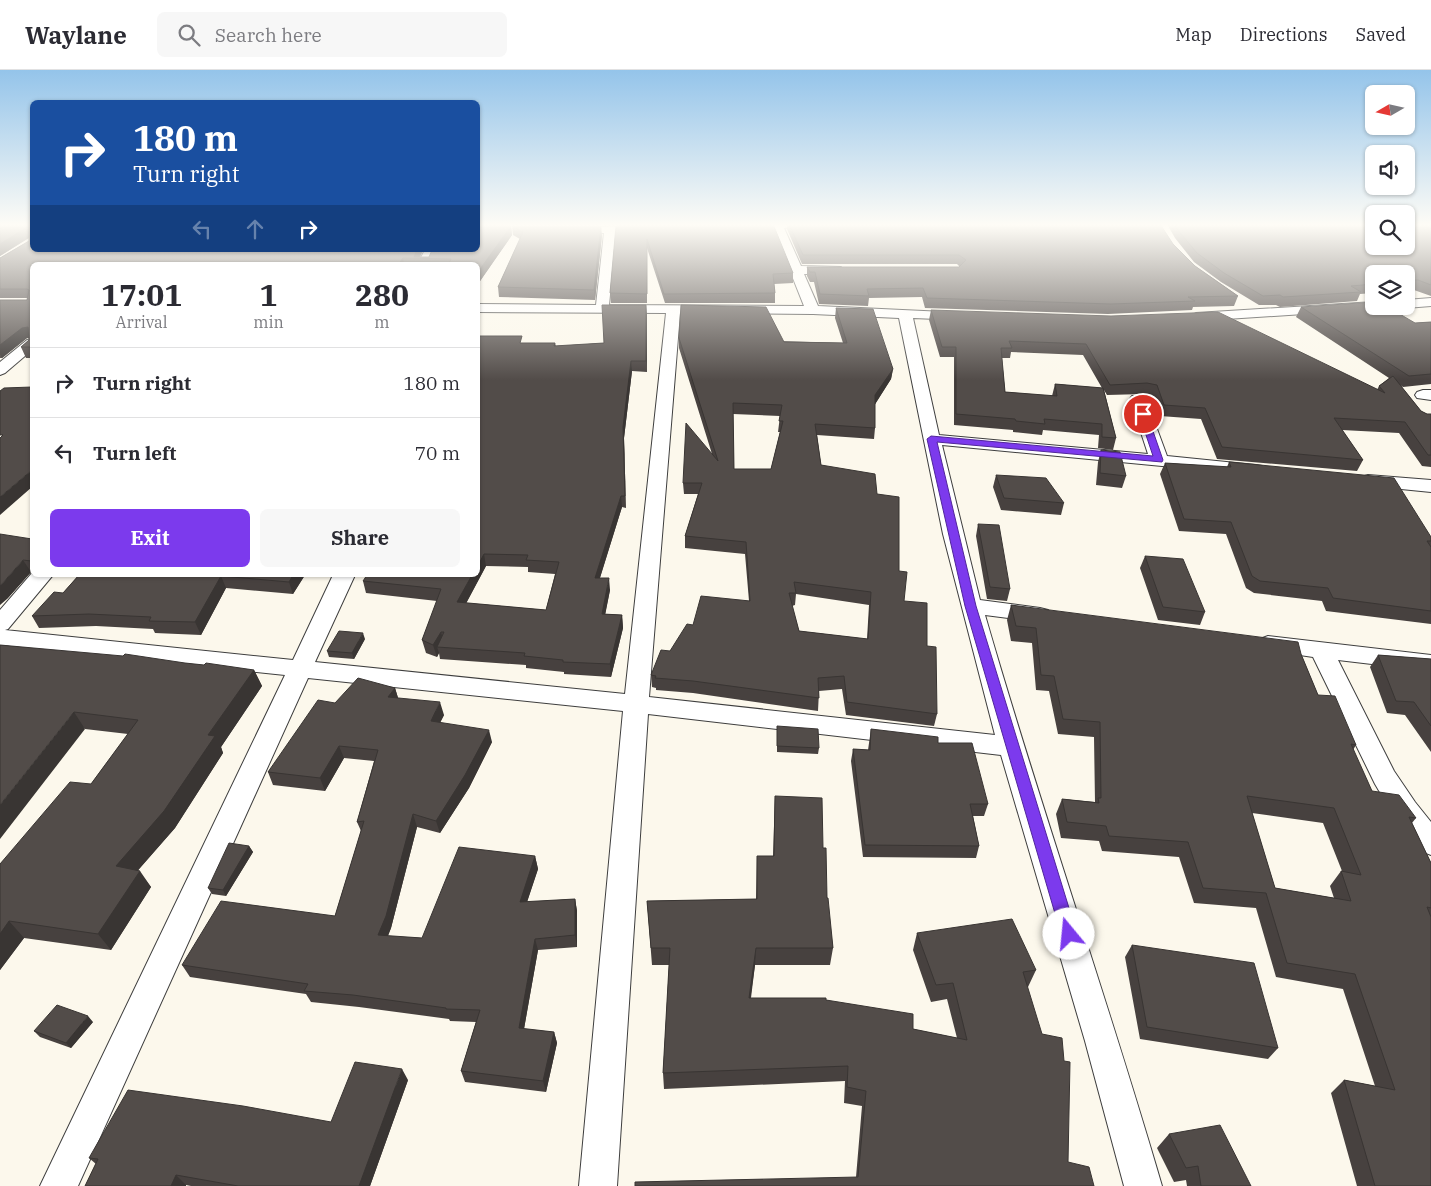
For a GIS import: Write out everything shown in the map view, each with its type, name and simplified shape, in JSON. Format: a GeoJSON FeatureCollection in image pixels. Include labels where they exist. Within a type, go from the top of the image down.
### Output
{"type":"FeatureCollection","features":[{"type":"Feature","properties":{"kind":"street"},"geometry":{"type":"LineString","coordinates":[[602,308],[605,276]]}},
{"type":"Feature","properties":{"kind":"street"},"geometry":{"type":"LineString","coordinates":[[798,276],[813,310]]}},
{"type":"Feature","properties":{"kind":"street"},"geometry":{"type":"LineString","coordinates":[[1236,299],[1260,314]]}},
{"type":"Feature","properties":{"kind":"street"},"geometry":{"type":"LineString","coordinates":[[1415,303],[1431,302]]}},
{"type":"Feature","properties":{"kind":"street"},"geometry":{"type":"LineString","coordinates":[[1181,318],[1365,307]]}},
{"type":"Feature","properties":{"kind":"street"},"geometry":{"type":"LineString","coordinates":[[480,308],[813,310],[979,317]]}},
{"type":"Feature","properties":{"kind":"street"},"geometry":{"type":"LineString","coordinates":[[598,1186],[636,704],[673,310]]}},
{"type":"Feature","properties":{"kind":"street"},"geometry":{"type":"LineString","coordinates":[[905,314],[931,439],[971,606],[1120,1102],[1143,1186]]}},
{"type":"Feature","properties":{"kind":"street"},"geometry":{"type":"LineString","coordinates":[[0,370],[30,345]]}},
{"type":"Feature","properties":{"kind":"street"},"geometry":{"type":"LineString","coordinates":[[1138,399],[1159,460]]}},
{"type":"Feature","properties":{"kind":"street"},"geometry":{"type":"LineString","coordinates":[[931,439],[1276,472]]}},
{"type":"Feature","properties":{"kind":"street"},"geometry":{"type":"LineString","coordinates":[[1354,480],[1431,486]]}},
{"type":"Feature","properties":{"kind":"street"},"geometry":{"type":"LineString","coordinates":[[0,624],[40,577]]}},
{"type":"Feature","properties":{"kind":"street"},"geometry":{"type":"LineString","coordinates":[[59,1186],[343,577]]}},
{"type":"Feature","properties":{"kind":"street"},"geometry":{"type":"LineString","coordinates":[[971,606],[1058,617]]}},
{"type":"Feature","properties":{"kind":"street"},"geometry":{"type":"LineString","coordinates":[[0,637],[636,704],[1012,747]]}},
{"type":"Feature","properties":{"kind":"street"},"geometry":{"type":"LineString","coordinates":[[1249,641],[1322,651],[1431,662]]}},
{"type":"Feature","properties":{"kind":"street"},"geometry":{"type":"LineString","coordinates":[[1322,651],[1384,777],[1405,810],[1431,843]]}},
{"type":"Feature","properties":{"kind":"building"},"geometry":{"type":"Polygon","coordinates":[[[0,276],[30,276],[30,347],[21,347],[29,340],[28,327],[22,328],[0,345],[0,300],[27,300],[29,290],[0,289],[0,276]]]}},
{"type":"Feature","properties":{"kind":"building"},"geometry":{"type":"Polygon","coordinates":[[[503,276],[596,276],[594,290],[498,287],[503,276]]]}},
{"type":"Feature","properties":{"kind":"building"},"geometry":{"type":"Polygon","coordinates":[[[612,276],[647,276],[647,294],[610,293],[612,276]]]}},
{"type":"Feature","properties":{"kind":"building"},"geometry":{"type":"Polygon","coordinates":[[[658,276],[773,276],[775,293],[664,294],[658,276]]]}},
{"type":"Feature","properties":{"kind":"building"},"geometry":{"type":"Polygon","coordinates":[[[816,276],[1209,276],[1238,296],[1188,297],[1195,301],[1111,304],[927,298],[923,288],[867,289],[869,296],[820,294],[816,276]]]}},
{"type":"Feature","properties":{"kind":"building"},"geometry":{"type":"Polygon","coordinates":[[[1229,276],[1365,276],[1365,285],[1351,286],[1361,292],[1283,297],[1280,295],[1263,296],[1229,276]]]}},
{"type":"Feature","properties":{"kind":"building"},"geometry":{"type":"Polygon","coordinates":[[[1415,276],[1431,276],[1431,285],[1415,280],[1415,276]]]}},
{"type":"Feature","properties":{"kind":"building"},"geometry":{"type":"Polygon","coordinates":[[[1365,303],[1365,315],[1401,315],[1415,323],[1431,322],[1431,374],[1409,376],[1301,307],[1365,303]]]}},
{"type":"Feature","properties":{"kind":"building"},"geometry":{"type":"Polygon","coordinates":[[[602,305],[646,305],[646,361],[631,361],[623,427],[625,496],[621,496],[595,578],[609,578],[602,614],[622,615],[610,664],[563,662],[563,660],[524,656],[525,653],[437,647],[444,632],[441,632],[433,645],[422,640],[441,589],[363,581],[366,577],[471,577],[457,602],[546,610],[559,562],[526,560],[528,555],[484,554],[480,561],[480,336],[522,336],[520,343],[555,343],[554,346],[604,343],[602,305]]]}},
{"type":"Feature","properties":{"kind":"building"},"geometry":{"type":"Polygon","coordinates":[[[681,305],[766,307],[784,342],[847,343],[836,308],[873,309],[893,369],[875,395],[875,428],[815,424],[821,465],[875,474],[877,494],[899,497],[899,571],[907,572],[904,601],[927,603],[927,646],[936,647],[937,714],[847,702],[844,676],[818,678],[819,698],[693,681],[655,678],[656,676],[651,675],[661,650],[670,651],[687,624],[693,625],[701,596],[750,601],[746,542],[685,536],[702,483],[683,483],[686,423],[718,461],[679,338],[681,305]],[[733,403],[734,469],[771,469],[783,421],[779,421],[782,405],[733,403]],[[794,582],[796,593],[789,593],[799,631],[868,639],[871,592],[794,582]]]}},
{"type":"Feature","properties":{"kind":"building"},"geometry":{"type":"Polygon","coordinates":[[[931,310],[1111,316],[1218,312],[1385,393],[1379,386],[1393,376],[1421,411],[1431,414],[1431,455],[1428,455],[1405,422],[1334,418],[1363,460],[1222,447],[1205,408],[1164,405],[1157,385],[1147,383],[1110,385],[1086,344],[1009,341],[1012,348],[1001,348],[1005,392],[1057,396],[1055,384],[1103,388],[1116,438],[1102,437],[1102,424],[1044,419],[1045,424],[1016,421],[1015,419],[956,414],[956,347],[942,347],[931,310]]]}},
{"type":"Feature","properties":{"kind":"building"},"geometry":{"type":"Polygon","coordinates":[[[30,387],[30,472],[0,497],[0,438],[3,435],[0,435],[0,391],[4,388],[30,387]]]}},
{"type":"Feature","properties":{"kind":"building"},"geometry":{"type":"Polygon","coordinates":[[[1101,450],[1120,452],[1126,476],[1100,473],[1101,450]]]}},
{"type":"Feature","properties":{"kind":"building"},"geometry":{"type":"Polygon","coordinates":[[[1229,462],[1394,478],[1431,537],[1431,541],[1427,541],[1431,547],[1431,611],[1333,598],[1328,588],[1260,581],[1252,576],[1231,522],[1184,519],[1165,463],[1231,467],[1229,462]]]}},
{"type":"Feature","properties":{"kind":"building"},"geometry":{"type":"Polygon","coordinates":[[[996,475],[1046,478],[1064,503],[1004,498],[996,475]]]}},
{"type":"Feature","properties":{"kind":"building"},"geometry":{"type":"Polygon","coordinates":[[[978,524],[999,525],[1010,589],[990,587],[978,524]]]}},
{"type":"Feature","properties":{"kind":"building"},"geometry":{"type":"Polygon","coordinates":[[[0,534],[30,539],[30,561],[23,560],[0,586],[0,534]]]}},
{"type":"Feature","properties":{"kind":"building"},"geometry":{"type":"Polygon","coordinates":[[[1145,556],[1183,559],[1205,612],[1163,607],[1145,556]]]}},
{"type":"Feature","properties":{"kind":"building"},"geometry":{"type":"Polygon","coordinates":[[[77,577],[220,577],[195,622],[149,621],[151,617],[89,614],[32,616],[54,592],[63,593],[77,577]]]}},
{"type":"Feature","properties":{"kind":"building"},"geometry":{"type":"Polygon","coordinates":[[[232,577],[292,577],[289,582],[232,577]]]}},
{"type":"Feature","properties":{"kind":"building"},"geometry":{"type":"Polygon","coordinates":[[[1011,605],[1298,642],[1318,695],[1335,696],[1356,745],[1351,744],[1372,791],[1399,795],[1416,818],[1409,817],[1431,863],[1431,908],[1427,907],[1431,917],[1431,1186],[1375,1186],[1344,1080],[1395,1090],[1355,974],[1287,963],[1266,893],[1203,888],[1188,842],[1109,836],[1106,826],[1067,822],[1062,799],[1099,803],[1098,798],[1101,798],[1100,722],[1063,719],[1054,676],[1041,675],[1036,628],[1016,626],[1011,605]],[[1247,796],[1275,888],[1351,901],[1341,871],[1361,875],[1334,808],[1247,796]]]}},
{"type":"Feature","properties":{"kind":"building"},"geometry":{"type":"Polygon","coordinates":[[[339,631],[363,633],[352,653],[327,651],[339,631]]]}},
{"type":"Feature","properties":{"kind":"building"},"geometry":{"type":"Polygon","coordinates":[[[0,645],[123,656],[125,654],[185,663],[204,665],[206,663],[254,670],[208,735],[215,736],[164,811],[116,866],[140,871],[98,934],[9,921],[0,934],[0,864],[70,782],[91,784],[138,720],[74,712],[0,805],[0,645]]]}},
{"type":"Feature","properties":{"kind":"building"},"geometry":{"type":"Polygon","coordinates":[[[1378,655],[1431,659],[1431,726],[1414,702],[1396,701],[1378,655]]]}},
{"type":"Feature","properties":{"kind":"building"},"geometry":{"type":"Polygon","coordinates":[[[358,678],[395,688],[388,697],[440,702],[431,721],[489,730],[465,775],[436,821],[413,814],[386,916],[378,935],[422,938],[459,847],[535,856],[520,902],[575,899],[575,935],[535,939],[519,1028],[554,1032],[543,1081],[461,1071],[480,1010],[446,1009],[353,995],[304,991],[308,984],[182,965],[221,901],[335,916],[364,821],[357,822],[378,750],[339,746],[320,778],[268,772],[318,700],[335,703],[358,678]]]}},
{"type":"Feature","properties":{"kind":"building"},"geometry":{"type":"Polygon","coordinates":[[[777,726],[818,729],[819,748],[777,746],[777,726]]]}},
{"type":"Feature","properties":{"kind":"building"},"geometry":{"type":"Polygon","coordinates":[[[871,729],[938,737],[938,743],[972,743],[988,804],[970,804],[979,846],[865,845],[853,749],[870,750],[871,729]]]}},
{"type":"Feature","properties":{"kind":"building"},"geometry":{"type":"Polygon","coordinates":[[[775,796],[822,798],[823,848],[826,848],[827,898],[833,948],[756,948],[749,998],[826,998],[826,1000],[913,1014],[913,1029],[967,1040],[953,983],[936,985],[917,933],[1012,919],[1036,970],[1023,972],[1042,1034],[1062,1038],[1064,1061],[1070,1062],[1068,1162],[1089,1167],[1094,1186],[635,1186],[635,1182],[858,1177],[866,1091],[847,1087],[848,1066],[663,1073],[670,948],[651,948],[647,901],[757,899],[757,856],[774,856],[775,796]]]}},
{"type":"Feature","properties":{"kind":"building"},"geometry":{"type":"Polygon","coordinates":[[[229,843],[249,846],[223,890],[208,888],[229,843]]]}},
{"type":"Feature","properties":{"kind":"building"},"geometry":{"type":"Polygon","coordinates":[[[1132,945],[1254,963],[1278,1048],[1147,1027],[1132,945]]]}},
{"type":"Feature","properties":{"kind":"building"},"geometry":{"type":"Polygon","coordinates":[[[57,1005],[88,1016],[66,1043],[34,1031],[57,1005]]]}},
{"type":"Feature","properties":{"kind":"building"},"geometry":{"type":"Polygon","coordinates":[[[355,1062],[402,1069],[359,1186],[238,1186],[176,1175],[171,1186],[85,1186],[98,1159],[89,1158],[128,1090],[243,1106],[331,1122],[355,1062]]]}},
{"type":"Feature","properties":{"kind":"building"},"geometry":{"type":"Polygon","coordinates":[[[1220,1125],[1251,1186],[1201,1186],[1198,1166],[1186,1168],[1169,1134],[1220,1125]]]}},
{"type":"Feature","properties":{"kind":"route"},"geometry":{"type":"LineString","coordinates":[[1069,934],[971,606],[931,439],[1159,460],[1143,414]]}}]}
